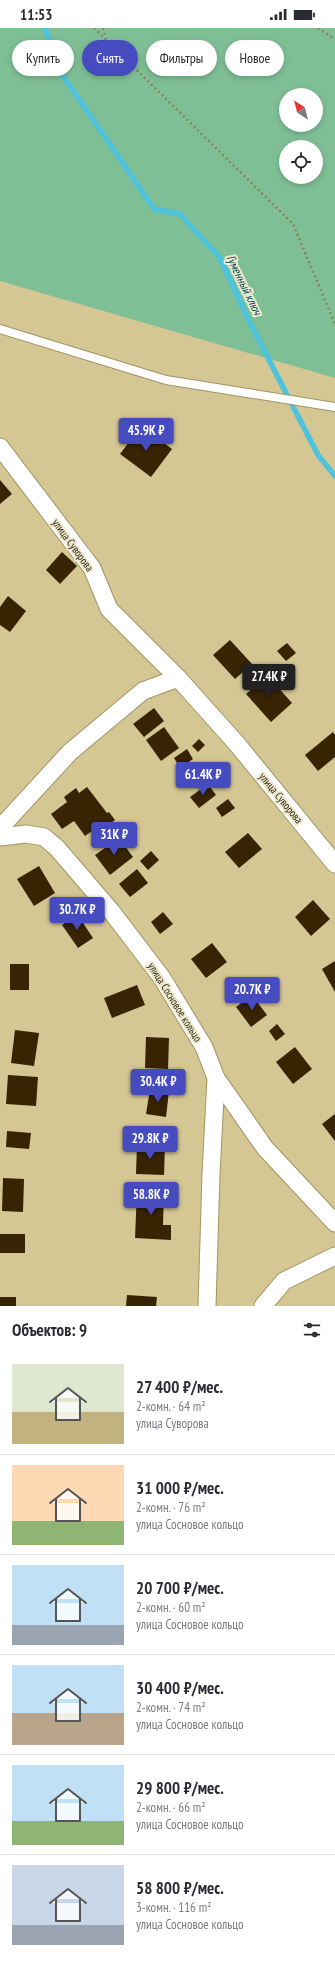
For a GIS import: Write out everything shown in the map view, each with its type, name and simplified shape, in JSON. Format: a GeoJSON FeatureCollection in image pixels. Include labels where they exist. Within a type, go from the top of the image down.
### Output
{"type":"FeatureCollection","features":[{"type":"Feature","properties":{"kind":"street","name":"улица Суворова"},"geometry":{"type":"LineString","coordinates":[[0,447],[92,568],[109,609],[178,678],[236,744],[335,864]]}},
{"type":"Feature","properties":{"kind":"street"},"geometry":{"type":"LineString","coordinates":[[0,828],[70,752],[143,691],[178,678]]}},
{"type":"Feature","properties":{"kind":"street","name":"улица Сосновое кольцо"},"geometry":{"type":"LineString","coordinates":[[0,837],[26,834],[44,837],[58,848],[111,911],[162,978],[204,1048],[216,1078],[265,1148],[335,1223]]}},
{"type":"Feature","properties":{"kind":"street","name":"улица Сосновое кольцо"},"geometry":{"type":"LineString","coordinates":[[207,1306],[211,1174],[216,1078]]}},
{"type":"Feature","properties":{"kind":"street"},"geometry":{"type":"LineString","coordinates":[[263,1306],[284,1281],[335,1256]]}},
{"type":"Feature","properties":{"kind":"lane"},"geometry":{"type":"LineString","coordinates":[[0,329],[166,380],[335,407]]}},
{"type":"Feature","properties":{"kind":"path"},"geometry":{"type":"LineString","coordinates":[[94,28],[106,40]]}},
{"type":"Feature","properties":{"kind":"path"},"geometry":{"type":"LineString","coordinates":[[103,28],[106,40]]}},
{"type":"Feature","properties":{"kind":"path"},"geometry":{"type":"LineString","coordinates":[[318,28],[329,34]]}},
{"type":"Feature","properties":{"kind":"path"},"geometry":{"type":"LineString","coordinates":[[322,28],[335,39]]}},
{"type":"Feature","properties":{"kind":"path"},"geometry":{"type":"LineString","coordinates":[[138,71],[293,224],[335,324]]}},
{"type":"Feature","properties":{"kind":"green space"},"geometry":{"type":"Polygon","coordinates":[[[0,28],[335,28],[335,378],[0,281],[0,28]]]}},
{"type":"Feature","properties":{"kind":"building"},"geometry":{"type":"Polygon","coordinates":[[[141,426],[172,449],[151,477],[120,454],[141,426]]]}},
{"type":"Feature","properties":{"kind":"building"},"geometry":{"type":"Polygon","coordinates":[[[0,480],[12,494],[0,504],[0,480]]]}},
{"type":"Feature","properties":{"kind":"building"},"geometry":{"type":"Polygon","coordinates":[[[62,552],[77,566],[60,584],[46,570],[62,552]]]}},
{"type":"Feature","properties":{"kind":"building"},"geometry":{"type":"Polygon","coordinates":[[[8,596],[26,611],[10,632],[0,625],[0,607],[8,596]]]}},
{"type":"Feature","properties":{"kind":"building"},"geometry":{"type":"Polygon","coordinates":[[[230,640],[252,664],[235,679],[213,655],[230,640]]]}},
{"type":"Feature","properties":{"kind":"building"},"geometry":{"type":"Polygon","coordinates":[[[287,643],[296,653],[286,661],[277,651],[287,643]]]}},
{"type":"Feature","properties":{"kind":"building"},"geometry":{"type":"Polygon","coordinates":[[[267,675],[292,703],[271,722],[246,694],[267,675]]]}},
{"type":"Feature","properties":{"kind":"building"},"geometry":{"type":"Polygon","coordinates":[[[154,708],[164,721],[144,737],[133,724],[154,708]]]}},
{"type":"Feature","properties":{"kind":"building"},"geometry":{"type":"Polygon","coordinates":[[[164,727],[179,748],[161,761],[146,740],[164,727]]]}},
{"type":"Feature","properties":{"kind":"building"},"geometry":{"type":"Polygon","coordinates":[[[333,732],[335,735],[335,757],[318,771],[305,755],[333,732]]]}},
{"type":"Feature","properties":{"kind":"building"},"geometry":{"type":"Polygon","coordinates":[[[199,739],[205,745],[198,752],[192,746],[199,739]]]}},
{"type":"Feature","properties":{"kind":"building"},"geometry":{"type":"Polygon","coordinates":[[[187,749],[193,759],[180,768],[174,758],[187,749]]]}},
{"type":"Feature","properties":{"kind":"building"},"geometry":{"type":"Polygon","coordinates":[[[208,784],[216,795],[199,808],[190,797],[208,784]]]}},
{"type":"Feature","properties":{"kind":"building"},"geometry":{"type":"Polygon","coordinates":[[[87,787],[107,813],[109,812],[115,820],[102,830],[99,826],[85,836],[74,821],[62,829],[51,814],[67,802],[64,797],[76,788],[79,793],[87,787]]]}},
{"type":"Feature","properties":{"kind":"building"},"geometry":{"type":"Polygon","coordinates":[[[228,799],[235,808],[222,817],[216,808],[228,799]]]}},
{"type":"Feature","properties":{"kind":"building"},"geometry":{"type":"Polygon","coordinates":[[[248,833],[262,849],[239,868],[225,852],[248,833]]]}},
{"type":"Feature","properties":{"kind":"building"},"geometry":{"type":"Polygon","coordinates":[[[119,838],[133,857],[110,875],[95,855],[119,838]]]}},
{"type":"Feature","properties":{"kind":"building"},"geometry":{"type":"Polygon","coordinates":[[[151,851],[159,860],[148,870],[140,861],[151,851]]]}},
{"type":"Feature","properties":{"kind":"building"},"geometry":{"type":"Polygon","coordinates":[[[39,866],[55,893],[34,906],[17,879],[39,866]]]}},
{"type":"Feature","properties":{"kind":"building"},"geometry":{"type":"Polygon","coordinates":[[[137,869],[148,883],[130,897],[119,884],[137,869]]]}},
{"type":"Feature","properties":{"kind":"building"},"geometry":{"type":"Polygon","coordinates":[[[313,900],[330,919],[311,936],[295,917],[313,900]]]}},
{"type":"Feature","properties":{"kind":"building"},"geometry":{"type":"Polygon","coordinates":[[[163,912],[173,924],[160,934],[151,922],[163,912]]]}},
{"type":"Feature","properties":{"kind":"building"},"geometry":{"type":"Polygon","coordinates":[[[77,914],[93,938],[78,948],[62,925],[77,914]]]}},
{"type":"Feature","properties":{"kind":"building"},"geometry":{"type":"Polygon","coordinates":[[[212,943],[227,962],[206,978],[191,959],[212,943]]]}},
{"type":"Feature","properties":{"kind":"building"},"geometry":{"type":"Polygon","coordinates":[[[335,961],[335,992],[322,969],[335,961]]]}},
{"type":"Feature","properties":{"kind":"building"},"geometry":{"type":"Polygon","coordinates":[[[10,964],[29,964],[29,990],[10,990],[10,964]]]}},
{"type":"Feature","properties":{"kind":"building"},"geometry":{"type":"Polygon","coordinates":[[[137,985],[145,1005],[112,1018],[104,998],[137,985]]]}},
{"type":"Feature","properties":{"kind":"building"},"geometry":{"type":"Polygon","coordinates":[[[252,995],[267,1015],[251,1027],[236,1007],[252,995]]]}},
{"type":"Feature","properties":{"kind":"building"},"geometry":{"type":"Polygon","coordinates":[[[277,1024],[285,1034],[276,1041],[269,1031],[277,1024]]]}},
{"type":"Feature","properties":{"kind":"building"},"geometry":{"type":"Polygon","coordinates":[[[15,1030],[39,1033],[34,1066],[11,1063],[15,1030]]]}},
{"type":"Feature","properties":{"kind":"building"},"geometry":{"type":"Polygon","coordinates":[[[146,1037],[169,1038],[168,1069],[145,1068],[146,1037]]]}},
{"type":"Feature","properties":{"kind":"building"},"geometry":{"type":"Polygon","coordinates":[[[295,1047],[312,1069],[293,1084],[276,1062],[295,1047]]]}},
{"type":"Feature","properties":{"kind":"building"},"geometry":{"type":"Polygon","coordinates":[[[8,1075],[38,1077],[36,1106],[6,1104],[8,1075]]]}},
{"type":"Feature","properties":{"kind":"building"},"geometry":{"type":"Polygon","coordinates":[[[150,1089],[169,1091],[166,1117],[146,1114],[150,1089]]]}},
{"type":"Feature","properties":{"kind":"building"},"geometry":{"type":"Polygon","coordinates":[[[335,1114],[335,1141],[322,1124],[335,1114]]]}},
{"type":"Feature","properties":{"kind":"building"},"geometry":{"type":"Polygon","coordinates":[[[7,1131],[31,1133],[29,1149],[6,1147],[7,1131]]]}},
{"type":"Feature","properties":{"kind":"building"},"geometry":{"type":"Polygon","coordinates":[[[137,1144],[165,1145],[164,1175],[136,1174],[137,1144]]]}},
{"type":"Feature","properties":{"kind":"building"},"geometry":{"type":"Polygon","coordinates":[[[3,1178],[24,1179],[23,1212],[2,1211],[3,1178]]]}},
{"type":"Feature","properties":{"kind":"building"},"geometry":{"type":"Polygon","coordinates":[[[137,1190],[164,1191],[163,1225],[171,1225],[171,1240],[135,1238],[137,1190]]]}},
{"type":"Feature","properties":{"kind":"building"},"geometry":{"type":"Polygon","coordinates":[[[0,1234],[25,1234],[25,1253],[0,1253],[0,1234]]]}},
{"type":"Feature","properties":{"kind":"building"},"geometry":{"type":"Polygon","coordinates":[[[127,1295],[157,1297],[156,1306],[126,1306],[127,1295]]]}},
{"type":"Feature","properties":{"kind":"building"},"geometry":{"type":"Polygon","coordinates":[[[0,1297],[16,1297],[16,1306],[0,1306],[0,1297]]]}},
{"type":"Feature","properties":{"kind":"waterway","name":"Гуменный ключ"},"geometry":{"type":"LineString","coordinates":[[45,28],[59,70],[154,209],[180,214],[220,258],[248,319],[318,455],[335,476]]}}]}
